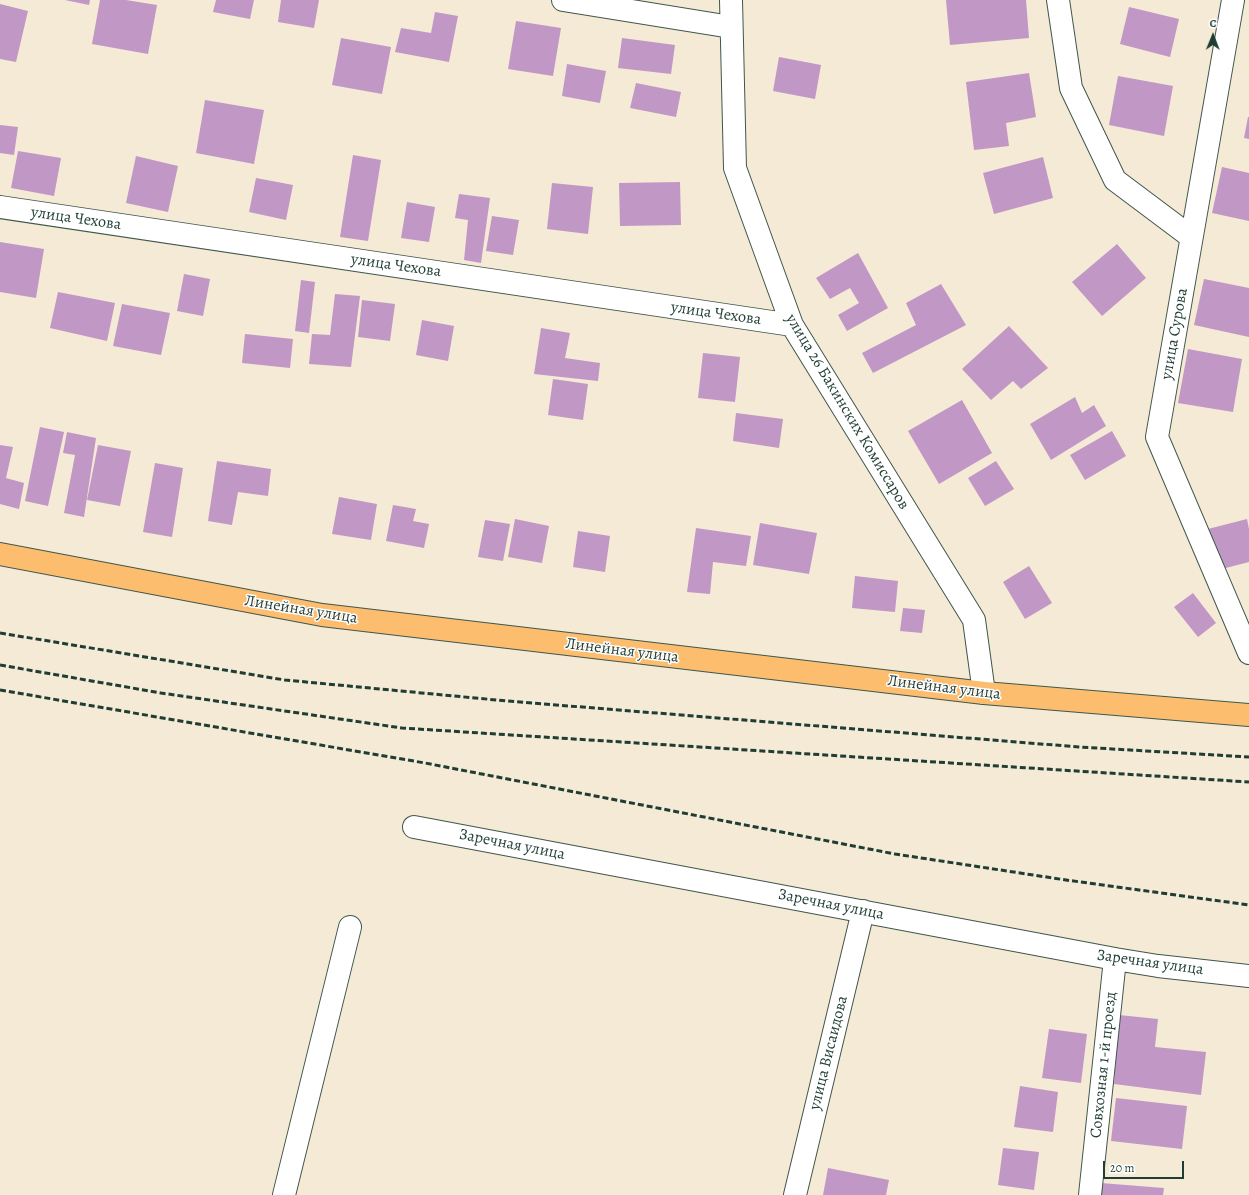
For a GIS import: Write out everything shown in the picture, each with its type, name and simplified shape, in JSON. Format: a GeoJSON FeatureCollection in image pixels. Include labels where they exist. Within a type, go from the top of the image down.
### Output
{"type":"FeatureCollection","features":[{"type":"Feature","properties":{"kind":"main road","name":"Линейная улица"},"geometry":{"type":"LineString","coordinates":[[0,554],[322,616],[984,693],[1249,715]]}},
{"type":"Feature","properties":{"kind":"street"},"geometry":{"type":"LineString","coordinates":[[563,0],[731,27]]}},
{"type":"Feature","properties":{"kind":"street","name":"улица 26 Бакинских Комиссаров"},"geometry":{"type":"LineString","coordinates":[[731,0],[735,168],[792,325],[974,620],[984,693]]}},
{"type":"Feature","properties":{"kind":"street"},"geometry":{"type":"LineString","coordinates":[[1058,0],[1071,88],[1115,180],[1192,237]]}},
{"type":"Feature","properties":{"kind":"street","name":"улица Сурова"},"geometry":{"type":"LineString","coordinates":[[1233,0],[1156,437],[1249,653]]}},
{"type":"Feature","properties":{"kind":"street","name":"улица Чехова"},"geometry":{"type":"LineString","coordinates":[[0,207],[792,325]]}},
{"type":"Feature","properties":{"kind":"street","name":"Заречная улица"},"geometry":{"type":"LineString","coordinates":[[414,827],[1115,959],[1158,966],[1249,976]]}},
{"type":"Feature","properties":{"kind":"street","name":"улица Висаидова"},"geometry":{"type":"LineString","coordinates":[[795,1195],[863,911]]}},
{"type":"Feature","properties":{"kind":"street"},"geometry":{"type":"LineString","coordinates":[[284,1195],[350,927]]}},
{"type":"Feature","properties":{"kind":"street","name":"Совхозная 1-й проезд"},"geometry":{"type":"LineString","coordinates":[[1090,1195],[1115,959]]}},
{"type":"Feature","properties":{"kind":"building"},"geometry":{"type":"Polygon","coordinates":[[[65,0],[90,0],[89,5],[65,0]]]}},
{"type":"Feature","properties":{"kind":"building"},"geometry":{"type":"Polygon","coordinates":[[[100,0],[126,0],[157,5],[148,54],[92,44],[100,0]]]}},
{"type":"Feature","properties":{"kind":"building"},"geometry":{"type":"Polygon","coordinates":[[[216,0],[254,0],[250,19],[213,12],[216,0]]]}},
{"type":"Feature","properties":{"kind":"building"},"geometry":{"type":"Polygon","coordinates":[[[281,0],[319,0],[314,28],[278,22],[281,0]]]}},
{"type":"Feature","properties":{"kind":"building"},"geometry":{"type":"Polygon","coordinates":[[[946,0],[1026,0],[1029,38],[950,45],[946,0]]]}},
{"type":"Feature","properties":{"kind":"building"},"geometry":{"type":"Polygon","coordinates":[[[0,4],[28,11],[16,62],[0,59],[0,4]]]}},
{"type":"Feature","properties":{"kind":"building"},"geometry":{"type":"Polygon","coordinates":[[[1129,7],[1179,19],[1170,57],[1120,44],[1129,7]]]}},
{"type":"Feature","properties":{"kind":"building"},"geometry":{"type":"Polygon","coordinates":[[[435,12],[458,16],[449,62],[395,52],[401,28],[431,33],[435,12]]]}},
{"type":"Feature","properties":{"kind":"building"},"geometry":{"type":"Polygon","coordinates":[[[516,21],[561,28],[553,76],[508,69],[516,21]]]}},
{"type":"Feature","properties":{"kind":"building"},"geometry":{"type":"Polygon","coordinates":[[[341,38],[391,47],[382,94],[332,85],[341,38]]]}},
{"type":"Feature","properties":{"kind":"building"},"geometry":{"type":"Polygon","coordinates":[[[622,38],[675,45],[671,74],[618,68],[622,38]]]}},
{"type":"Feature","properties":{"kind":"building"},"geometry":{"type":"Polygon","coordinates":[[[779,57],[821,65],[815,99],[773,91],[779,57]]]}},
{"type":"Feature","properties":{"kind":"building"},"geometry":{"type":"Polygon","coordinates":[[[567,64],[606,71],[600,103],[562,96],[567,64]]]}},
{"type":"Feature","properties":{"kind":"building"},"geometry":{"type":"Polygon","coordinates":[[[1029,73],[1036,117],[1006,123],[1009,146],[974,150],[966,82],[1029,73]]]}},
{"type":"Feature","properties":{"kind":"building"},"geometry":{"type":"Polygon","coordinates":[[[1118,76],[1173,86],[1164,136],[1109,125],[1118,76]]]}},
{"type":"Feature","properties":{"kind":"building"},"geometry":{"type":"Polygon","coordinates":[[[636,83],[681,92],[676,117],[630,108],[636,83]]]}},
{"type":"Feature","properties":{"kind":"building"},"geometry":{"type":"Polygon","coordinates":[[[205,100],[264,110],[254,164],[196,153],[205,100]]]}},
{"type":"Feature","properties":{"kind":"building"},"geometry":{"type":"Polygon","coordinates":[[[1249,117],[1249,139],[1244,138],[1249,117]]]}},
{"type":"Feature","properties":{"kind":"building"},"geometry":{"type":"Polygon","coordinates":[[[0,125],[18,127],[14,155],[0,153],[0,125]]]}},
{"type":"Feature","properties":{"kind":"building"},"geometry":{"type":"Polygon","coordinates":[[[18,151],[61,158],[54,196],[11,188],[18,151]]]}},
{"type":"Feature","properties":{"kind":"building"},"geometry":{"type":"Polygon","coordinates":[[[353,155],[381,160],[368,241],[340,237],[353,155]]]}},
{"type":"Feature","properties":{"kind":"building"},"geometry":{"type":"Polygon","coordinates":[[[136,156],[178,166],[168,212],[126,203],[136,156]]]}},
{"type":"Feature","properties":{"kind":"building"},"geometry":{"type":"Polygon","coordinates":[[[1043,157],[1053,198],[994,214],[983,173],[1043,157]]]}},
{"type":"Feature","properties":{"kind":"building"},"geometry":{"type":"Polygon","coordinates":[[[1222,167],[1249,173],[1249,221],[1212,213],[1222,167]]]}},
{"type":"Feature","properties":{"kind":"building"},"geometry":{"type":"Polygon","coordinates":[[[256,178],[293,185],[286,220],[249,212],[256,178]]]}},
{"type":"Feature","properties":{"kind":"building"},"geometry":{"type":"Polygon","coordinates":[[[680,182],[681,225],[620,226],[619,183],[680,182]]]}},
{"type":"Feature","properties":{"kind":"building"},"geometry":{"type":"Polygon","coordinates":[[[552,183],[593,187],[588,234],[547,229],[552,183]]]}},
{"type":"Feature","properties":{"kind":"building"},"geometry":{"type":"Polygon","coordinates":[[[459,194],[490,198],[481,263],[464,260],[468,220],[455,218],[459,194]]]}},
{"type":"Feature","properties":{"kind":"building"},"geometry":{"type":"Polygon","coordinates":[[[407,202],[435,207],[429,242],[401,238],[407,202]]]}},
{"type":"Feature","properties":{"kind":"building"},"geometry":{"type":"Polygon","coordinates":[[[492,216],[519,220],[513,255],[486,251],[492,216]]]}},
{"type":"Feature","properties":{"kind":"building"},"geometry":{"type":"Polygon","coordinates":[[[0,242],[44,249],[36,298],[0,292],[0,242]]]}},
{"type":"Feature","properties":{"kind":"building"},"geometry":{"type":"Polygon","coordinates":[[[1117,244],[1146,278],[1102,316],[1072,282],[1117,244]]]}},
{"type":"Feature","properties":{"kind":"building"},"geometry":{"type":"Polygon","coordinates":[[[858,253],[888,308],[847,331],[838,315],[859,303],[850,288],[830,299],[816,278],[858,253]]]}},
{"type":"Feature","properties":{"kind":"building"},"geometry":{"type":"Polygon","coordinates":[[[184,274],[210,279],[203,316],[177,311],[184,274]]]}},
{"type":"Feature","properties":{"kind":"building"},"geometry":{"type":"Polygon","coordinates":[[[1204,279],[1249,288],[1249,337],[1194,325],[1204,279]]]}},
{"type":"Feature","properties":{"kind":"building"},"geometry":{"type":"Polygon","coordinates":[[[301,280],[315,282],[309,333],[295,331],[301,280]]]}},
{"type":"Feature","properties":{"kind":"building"},"geometry":{"type":"Polygon","coordinates":[[[941,284],[966,325],[873,373],[862,353],[916,325],[906,303],[941,284]]]}},
{"type":"Feature","properties":{"kind":"building"},"geometry":{"type":"Polygon","coordinates":[[[58,292],[115,303],[107,341],[50,328],[58,292]]]}},
{"type":"Feature","properties":{"kind":"building"},"geometry":{"type":"Polygon","coordinates":[[[335,294],[360,296],[351,367],[309,364],[312,334],[330,335],[335,294]]]}},
{"type":"Feature","properties":{"kind":"building"},"geometry":{"type":"Polygon","coordinates":[[[362,300],[395,304],[390,341],[358,337],[362,300]]]}},
{"type":"Feature","properties":{"kind":"building"},"geometry":{"type":"Polygon","coordinates":[[[122,304],[170,313],[161,355],[113,346],[122,304]]]}},
{"type":"Feature","properties":{"kind":"building"},"geometry":{"type":"Polygon","coordinates":[[[422,320],[454,326],[448,361],[416,355],[422,320]]]}},
{"type":"Feature","properties":{"kind":"building"},"geometry":{"type":"Polygon","coordinates":[[[1009,326],[1048,368],[1021,389],[1013,381],[991,400],[962,369],[1009,326]]]}},
{"type":"Feature","properties":{"kind":"building"},"geometry":{"type":"Polygon","coordinates":[[[541,328],[570,333],[565,358],[600,363],[598,381],[534,374],[541,328]]]}},
{"type":"Feature","properties":{"kind":"building"},"geometry":{"type":"Polygon","coordinates":[[[245,334],[293,339],[290,368],[242,363],[245,334]]]}},
{"type":"Feature","properties":{"kind":"building"},"geometry":{"type":"Polygon","coordinates":[[[1188,349],[1242,359],[1233,412],[1178,403],[1188,349]]]}},
{"type":"Feature","properties":{"kind":"building"},"geometry":{"type":"Polygon","coordinates":[[[703,353],[740,357],[735,402],[698,398],[703,353]]]}},
{"type":"Feature","properties":{"kind":"building"},"geometry":{"type":"Polygon","coordinates":[[[553,379],[588,384],[583,420],[548,415],[553,379]]]}},
{"type":"Feature","properties":{"kind":"building"},"geometry":{"type":"Polygon","coordinates":[[[1075,397],[1082,413],[1094,405],[1106,426],[1051,460],[1030,424],[1075,397]]]}},
{"type":"Feature","properties":{"kind":"building"},"geometry":{"type":"Polygon","coordinates":[[[962,400],[992,453],[939,484],[908,431],[962,400]]]}},
{"type":"Feature","properties":{"kind":"building"},"geometry":{"type":"Polygon","coordinates":[[[736,413],[783,419],[779,448],[733,441],[736,413]]]}},
{"type":"Feature","properties":{"kind":"building"},"geometry":{"type":"Polygon","coordinates":[[[40,427],[64,432],[48,506],[25,501],[40,427]]]}},
{"type":"Feature","properties":{"kind":"building"},"geometry":{"type":"Polygon","coordinates":[[[1112,431],[1126,456],[1085,480],[1070,455],[1112,431]]]}},
{"type":"Feature","properties":{"kind":"building"},"geometry":{"type":"Polygon","coordinates":[[[67,432],[96,438],[84,517],[64,513],[75,455],[63,453],[67,432]]]}},
{"type":"Feature","properties":{"kind":"building"},"geometry":{"type":"Polygon","coordinates":[[[0,445],[13,447],[6,478],[24,483],[19,509],[0,504],[0,445]]]}},
{"type":"Feature","properties":{"kind":"building"},"geometry":{"type":"Polygon","coordinates":[[[98,445],[131,451],[120,506],[87,500],[98,445]]]}},
{"type":"Feature","properties":{"kind":"building"},"geometry":{"type":"Polygon","coordinates":[[[217,461],[271,469],[268,496],[238,492],[232,525],[208,521],[217,461]]]}},
{"type":"Feature","properties":{"kind":"building"},"geometry":{"type":"Polygon","coordinates":[[[996,461],[1014,489],[985,506],[968,478],[996,461]]]}},
{"type":"Feature","properties":{"kind":"building"},"geometry":{"type":"Polygon","coordinates":[[[155,463],[183,468],[172,537],[143,532],[155,463]]]}},
{"type":"Feature","properties":{"kind":"building"},"geometry":{"type":"Polygon","coordinates":[[[339,497],[377,504],[371,540],[332,534],[339,497]]]}},
{"type":"Feature","properties":{"kind":"building"},"geometry":{"type":"Polygon","coordinates":[[[393,505],[416,509],[413,521],[429,524],[424,548],[386,541],[393,505]]]}},
{"type":"Feature","properties":{"kind":"building"},"geometry":{"type":"Polygon","coordinates":[[[515,519],[549,526],[542,563],[508,557],[515,519]]]}},
{"type":"Feature","properties":{"kind":"building"},"geometry":{"type":"Polygon","coordinates":[[[1247,519],[1249,529],[1249,562],[1218,570],[1208,529],[1247,519]]]}},
{"type":"Feature","properties":{"kind":"building"},"geometry":{"type":"Polygon","coordinates":[[[485,520],[510,524],[503,561],[478,557],[485,520]]]}},
{"type":"Feature","properties":{"kind":"building"},"geometry":{"type":"Polygon","coordinates":[[[760,523],[817,533],[809,574],[753,565],[760,523]]]}},
{"type":"Feature","properties":{"kind":"building"},"geometry":{"type":"Polygon","coordinates":[[[696,528],[751,536],[746,566],[713,562],[710,594],[687,592],[696,528]]]}},
{"type":"Feature","properties":{"kind":"building"},"geometry":{"type":"Polygon","coordinates":[[[578,531],[610,536],[605,572],[573,567],[578,531]]]}},
{"type":"Feature","properties":{"kind":"building"},"geometry":{"type":"Polygon","coordinates":[[[1029,566],[1052,603],[1025,619],[1003,582],[1029,566]]]}},
{"type":"Feature","properties":{"kind":"building"},"geometry":{"type":"Polygon","coordinates":[[[855,576],[898,581],[895,612],[852,608],[855,576]]]}},
{"type":"Feature","properties":{"kind":"building"},"geometry":{"type":"Polygon","coordinates":[[[1193,593],[1216,623],[1198,637],[1174,607],[1193,593]]]}},
{"type":"Feature","properties":{"kind":"building"},"geometry":{"type":"Polygon","coordinates":[[[903,608],[925,610],[922,633],[900,631],[903,608]]]}},
{"type":"Feature","properties":{"kind":"building"},"geometry":{"type":"Polygon","coordinates":[[[1119,1015],[1158,1019],[1155,1047],[1206,1052],[1201,1095],[1114,1084],[1119,1015]]]}},
{"type":"Feature","properties":{"kind":"building"},"geometry":{"type":"Polygon","coordinates":[[[1049,1029],[1087,1034],[1081,1083],[1042,1078],[1049,1029]]]}},
{"type":"Feature","properties":{"kind":"building"},"geometry":{"type":"Polygon","coordinates":[[[1020,1086],[1058,1092],[1053,1132],[1014,1127],[1020,1086]]]}},
{"type":"Feature","properties":{"kind":"building"},"geometry":{"type":"Polygon","coordinates":[[[1116,1098],[1187,1106],[1182,1149],[1111,1141],[1116,1098]]]}},
{"type":"Feature","properties":{"kind":"building"},"geometry":{"type":"Polygon","coordinates":[[[1003,1148],[1039,1152],[1034,1190],[998,1185],[1003,1148]]]}},
{"type":"Feature","properties":{"kind":"building"},"geometry":{"type":"Polygon","coordinates":[[[828,1168],[889,1180],[886,1195],[823,1195],[828,1168]]]}},
{"type":"Feature","properties":{"kind":"building"},"geometry":{"type":"Polygon","coordinates":[[[1101,1183],[1164,1188],[1163,1195],[1100,1195],[1101,1183]]]}},
{"type":"Feature","properties":{"kind":"railway"},"geometry":{"type":"LineString","coordinates":[[0,633],[285,680],[507,701],[1079,747],[1249,757]]}},
{"type":"Feature","properties":{"kind":"railway"},"geometry":{"type":"LineString","coordinates":[[0,665],[161,693],[402,728],[1249,782]]}},
{"type":"Feature","properties":{"kind":"railway"},"geometry":{"type":"LineString","coordinates":[[0,690],[425,763],[895,854],[1066,880],[1249,905]]}}]}
